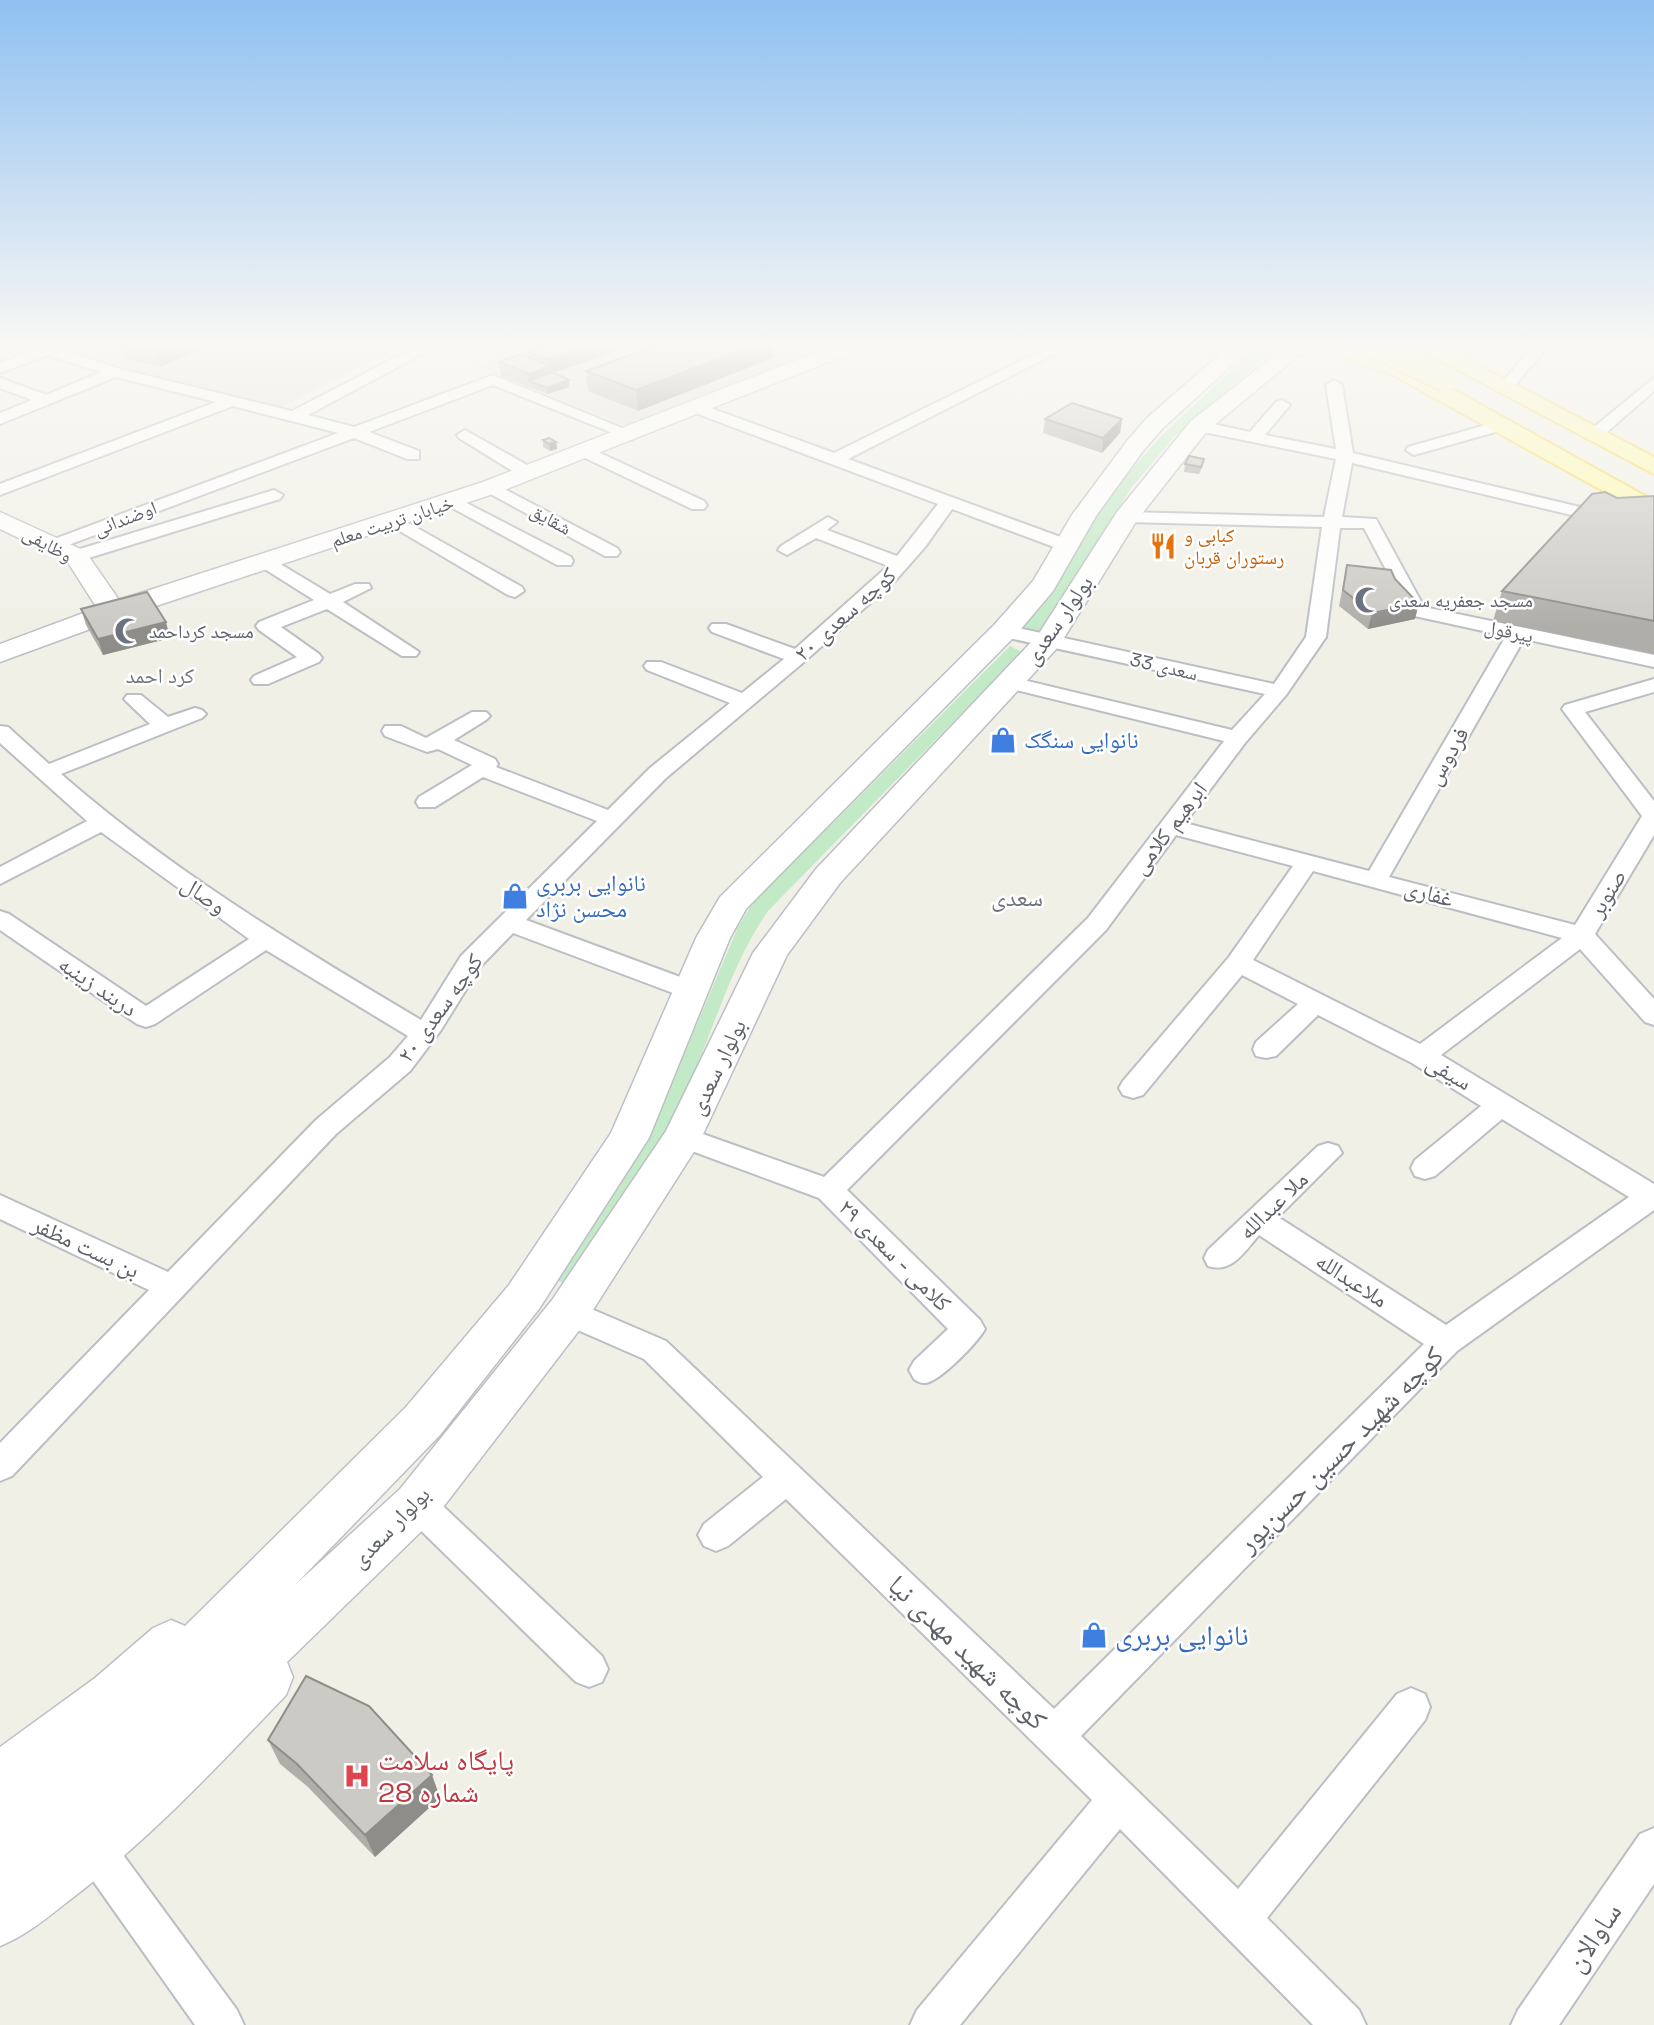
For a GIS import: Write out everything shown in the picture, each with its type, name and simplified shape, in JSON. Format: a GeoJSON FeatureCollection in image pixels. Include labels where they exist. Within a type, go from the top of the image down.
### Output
{"type":"FeatureCollection","features":[{"type":"Feature","properties":{"kind":"main road","name":"خیابان تربیت معلم"},"geometry":{"type":"LineString","coordinates":[[0,654],[113,611],[394,520],[622,438]]}},
{"type":"Feature","properties":{"kind":"main road","name":"بولوار سعدی"},"geometry":{"type":"LineString","coordinates":[[104,1773],[259,1651],[318,1564],[423,1420],[524,1297],[629,1138],[663,1063],[690,990],[713,938],[732,904],[1004,631],[1044,585],[1084,515],[1142,438]]}},
{"type":"Feature","properties":{"kind":"main road","name":"بولوار سعدی"},"geometry":{"type":"LineString","coordinates":[[318,1564],[417,1504],[568,1312],[683,1137],[771,953],[828,876],[1049,640],[1126,517],[1189,438]]}},
{"type":"Feature","properties":{"kind":"main road"},"geometry":{"type":"LineString","coordinates":[[1522,438],[1654,514]]}},
{"type":"Feature","properties":{"kind":"main road"},"geometry":{"type":"LineString","coordinates":[[1560,438],[1654,496]]}},
{"type":"Feature","properties":{"kind":"main road"},"geometry":{"type":"LineString","coordinates":[[1575,438],[1654,481]]}},
{"type":"Feature","properties":{"kind":"main road"},"geometry":{"type":"LineString","coordinates":[[1601,438],[1654,467]]}},
{"type":"Feature","properties":{"kind":"main road","name":"وظایفی"},"geometry":{"type":"LineString","coordinates":[[0,519],[65,551],[113,611]]}},
{"type":"Feature","properties":{"kind":"main road"},"geometry":{"type":"LineString","coordinates":[[524,1297],[568,1312]]}},
{"type":"Feature","properties":{"kind":"main road"},"geometry":{"type":"LineString","coordinates":[[0,1781],[114,1696],[184,1634],[318,1564]]}},
{"type":"Feature","properties":{"kind":"main road"},"geometry":{"type":"LineString","coordinates":[[0,1917],[93,1847],[162,1784],[269,1675],[318,1564]]}},
{"type":"Feature","properties":{"kind":"main road"},"geometry":{"type":"LineString","coordinates":[[0,1823],[104,1773]]}},
{"type":"Feature","properties":{"kind":"main road"},"geometry":{"type":"LineString","coordinates":[[0,1874],[104,1773]]}},
{"type":"Feature","properties":{"kind":"street"},"geometry":{"type":"LineString","coordinates":[[0,490],[134,438]]}},
{"type":"Feature","properties":{"kind":"street","name":"اوضندانی"},"geometry":{"type":"LineString","coordinates":[[65,551],[333,438]]}},
{"type":"Feature","properties":{"kind":"street"},"geometry":{"type":"LineString","coordinates":[[370,438],[413,455]]}},
{"type":"Feature","properties":{"kind":"street"},"geometry":{"type":"LineString","coordinates":[[471,438],[528,473]]}},
{"type":"Feature","properties":{"kind":"street"},"geometry":{"type":"LineString","coordinates":[[779,438],[1068,545]]}},
{"type":"Feature","properties":{"kind":"street"},"geometry":{"type":"LineString","coordinates":[[835,459],[876,438]]}},
{"type":"Feature","properties":{"kind":"street"},"geometry":{"type":"LineString","coordinates":[[1266,438],[1597,516],[1654,514]]}},
{"type":"Feature","properties":{"kind":"street","name":"ابرهیم کلامی"},"geometry":{"type":"LineString","coordinates":[[829,1190],[1097,924],[1237,738],[1279,691],[1316,637],[1332,522],[1345,456],[1342,438]]}},
{"type":"Feature","properties":{"kind":"street"},"geometry":{"type":"LineString","coordinates":[[1414,450],[1455,438]]}},
{"type":"Feature","properties":{"kind":"street"},"geometry":{"type":"LineString","coordinates":[[587,452],[698,505]]}},
{"type":"Feature","properties":{"kind":"street","name":"شقایق"},"geometry":{"type":"LineString","coordinates":[[491,487],[611,552]]}},
{"type":"Feature","properties":{"kind":"street"},"geometry":{"type":"LineString","coordinates":[[65,551],[274,495]]}},
{"type":"Feature","properties":{"kind":"street"},"geometry":{"type":"LineString","coordinates":[[453,500],[564,561]]}},
{"type":"Feature","properties":{"kind":"street","name":"کوچه سعدی ۲۰"},"geometry":{"type":"LineString","coordinates":[[0,1466],[326,1127],[400,1065],[425,1034],[470,962],[658,773],[798,657],[901,564],[949,501]]}},
{"type":"Feature","properties":{"kind":"street"},"geometry":{"type":"LineString","coordinates":[[1126,517],[1332,522]]}},
{"type":"Feature","properties":{"kind":"street"},"geometry":{"type":"LineString","coordinates":[[787,550],[832,519]]}},
{"type":"Feature","properties":{"kind":"street"},"geometry":{"type":"LineString","coordinates":[[394,520],[516,591]]}},
{"type":"Feature","properties":{"kind":"street","name":"پیرقول"},"geometry":{"type":"LineString","coordinates":[[1332,522],[1370,523],[1417,611],[1654,661]]}},
{"type":"Feature","properties":{"kind":"street"},"geometry":{"type":"LineString","coordinates":[[815,532],[901,564]]}},
{"type":"Feature","properties":{"kind":"street"},"geometry":{"type":"LineString","coordinates":[[267,562],[409,652]]}},
{"type":"Feature","properties":{"kind":"street"},"geometry":{"type":"LineString","coordinates":[[261,680],[312,658],[266,626],[362,588]]}},
{"type":"Feature","properties":{"kind":"street"},"geometry":{"type":"LineString","coordinates":[[719,628],[798,657]]}},
{"type":"Feature","properties":{"kind":"street","name":"سعدی 33"},"geometry":{"type":"LineString","coordinates":[[1004,631],[1279,691]]}},
{"type":"Feature","properties":{"kind":"street","name":"فردوس"},"geometry":{"type":"LineString","coordinates":[[1376,879],[1518,632]]}},
{"type":"Feature","properties":{"kind":"street"},"geometry":{"type":"LineString","coordinates":[[654,666],[744,701]]}},
{"type":"Feature","properties":{"kind":"street"},"geometry":{"type":"LineString","coordinates":[[1011,683],[1237,738]]}},
{"type":"Feature","properties":{"kind":"street"},"geometry":{"type":"LineString","coordinates":[[1654,685],[1572,709],[1654,816]]}},
{"type":"Feature","properties":{"kind":"street"},"geometry":{"type":"LineString","coordinates":[[134,699],[165,726]]}},
{"type":"Feature","properties":{"kind":"street"},"geometry":{"type":"LineString","coordinates":[[47,772],[194,714]]}},
{"type":"Feature","properties":{"kind":"street"},"geometry":{"type":"LineString","coordinates":[[393,731],[427,746],[479,716]]}},
{"type":"Feature","properties":{"kind":"street","name":"وصال"},"geometry":{"type":"LineString","coordinates":[[1,735],[102,822],[266,939],[425,1034]]}},
{"type":"Feature","properties":{"kind":"street"},"geometry":{"type":"LineString","coordinates":[[427,803],[488,764],[438,740]]}},
{"type":"Feature","properties":{"kind":"street"},"geometry":{"type":"LineString","coordinates":[[481,769],[614,820]]}},
{"type":"Feature","properties":{"kind":"street","name":"صنوبر"},"geometry":{"type":"LineString","coordinates":[[1582,935],[1654,816]]}},
{"type":"Feature","properties":{"kind":"street"},"geometry":{"type":"LineString","coordinates":[[0,877],[102,822]]}},
{"type":"Feature","properties":{"kind":"street","name":"غفاری"},"geometry":{"type":"LineString","coordinates":[[1170,826],[1582,935]]}},
{"type":"Feature","properties":{"kind":"street"},"geometry":{"type":"LineString","coordinates":[[1133,1088],[1238,962],[1307,862]]}},
{"type":"Feature","properties":{"kind":"street","name":"دربند زینبه"},"geometry":{"type":"LineString","coordinates":[[0,919],[146,1018],[266,939]]}},
{"type":"Feature","properties":{"kind":"street"},"geometry":{"type":"LineString","coordinates":[[509,923],[690,990]]}},
{"type":"Feature","properties":{"kind":"street"},"geometry":{"type":"LineString","coordinates":[[1422,1056],[1582,935],[1652,1012]]}},
{"type":"Feature","properties":{"kind":"street","name":"سیفی"},"geometry":{"type":"LineString","coordinates":[[1238,962],[1422,1056],[1652,1196]]}},
{"type":"Feature","properties":{"kind":"street"},"geometry":{"type":"LineString","coordinates":[[1266,1049],[1316,1002]]}},
{"type":"Feature","properties":{"kind":"street"},"geometry":{"type":"LineString","coordinates":[[1425,1168],[1503,1103]]}},
{"type":"Feature","properties":{"kind":"street","name":"کلامی - سعدی ۲۹"},"geometry":{"type":"LineString","coordinates":[[683,1137],[829,1190],[968,1329],[925,1370]]}},
{"type":"Feature","properties":{"kind":"street","name":"ملا عبدالله"},"geometry":{"type":"LineString","coordinates":[[1219,1258],[1257,1218],[1328,1153]]}},
{"type":"Feature","properties":{"kind":"street","name":"کوچه شهید حسین حسن‌پور"},"geometry":{"type":"LineString","coordinates":[[1054,1736],[1446,1342],[1652,1196]]}},
{"type":"Feature","properties":{"kind":"street","name":"بن بست مظفر"},"geometry":{"type":"LineString","coordinates":[[0,1206],[171,1287]]}},
{"type":"Feature","properties":{"kind":"street","name":"ملاعبدالله"},"geometry":{"type":"LineString","coordinates":[[1257,1218],[1446,1342]]}},
{"type":"Feature","properties":{"kind":"street","name":"کوچه شهید مهدی نیا"},"geometry":{"type":"LineString","coordinates":[[568,1312],[655,1350],[1054,1736],[1344,2025]]}},
{"type":"Feature","properties":{"kind":"street"},"geometry":{"type":"LineString","coordinates":[[716,1535],[788,1477]]}},
{"type":"Feature","properties":{"kind":"street"},"geometry":{"type":"LineString","coordinates":[[417,1504],[589,1669]]}},
{"type":"Feature","properties":{"kind":"street"},"geometry":{"type":"LineString","coordinates":[[1240,1920],[1411,1707]]}},
{"type":"Feature","properties":{"kind":"street"},"geometry":{"type":"LineString","coordinates":[[932,2025],[1119,1800]]}},
{"type":"Feature","properties":{"kind":"street"},"geometry":{"type":"LineString","coordinates":[[93,1847],[222,2025]]}},
{"type":"Feature","properties":{"kind":"street","name":"ساوالان"},"geometry":{"type":"LineString","coordinates":[[1533,2025],[1654,1848]]}},
{"type":"Feature","properties":{"kind":"green space"},"geometry":{"type":"Polygon","coordinates":[[[1159,438],[1173,438],[1132,487],[1041,630],[1025,630],[1025,622],[1116,487],[1159,438]]]}},
{"type":"Feature","properties":{"kind":"green space"},"geometry":{"type":"Polygon","coordinates":[[[1010,646],[1020,651],[1016,658],[768,911],[741,958],[689,1084],[654,1155],[569,1285],[558,1281],[556,1272],[629,1169],[661,1109],[738,927],[752,904],[1010,646]]]}},
{"type":"Feature","properties":{"kind":"building"},"geometry":{"type":"Polygon","coordinates":[[[550,438],[556,442],[549,444],[543,440],[550,438]]]}},
{"type":"Feature","properties":{"kind":"building"},"geometry":{"type":"Polygon","coordinates":[[[1189,456],[1204,459],[1201,467],[1185,464],[1189,456]]]}},
{"type":"Feature","properties":{"kind":"building"},"geometry":{"type":"Polygon","coordinates":[[[1605,492],[1617,498],[1654,496],[1654,621],[1502,591],[1592,494],[1605,492]]]}},
{"type":"Feature","properties":{"kind":"building"},"geometry":{"type":"Polygon","coordinates":[[[1347,565],[1391,570],[1395,579],[1419,604],[1372,613],[1343,590],[1347,565]]]}},
{"type":"Feature","properties":{"kind":"building"},"geometry":{"type":"Polygon","coordinates":[[[147,592],[166,622],[98,639],[81,609],[147,592]]]}},
{"type":"Feature","properties":{"kind":"building","name":"پایگاه سلامت شماره 28"},"geometry":{"type":"Polygon","coordinates":[[[306,1676],[369,1706],[432,1775],[365,1835],[297,1764],[268,1740],[306,1676]]]}},
{"type":"Feature","properties":{"kind":"place","name":"کبابی و رستوران قربان"},"geometry":{"type":"Point","coordinates":[1163,546]}},
{"type":"Feature","properties":{"kind":"place","name":"مسجد جعفریه سعدی"},"geometry":{"type":"Point","coordinates":[1368,600]}},
{"type":"Feature","properties":{"kind":"place","name":"مسجد کرداحمد"},"geometry":{"type":"Point","coordinates":[128,631]}},
{"type":"Feature","properties":{"kind":"place","name":"نانوایی سنگک"},"geometry":{"type":"Point","coordinates":[1003,740]}},
{"type":"Feature","properties":{"kind":"place","name":"نانوایی بربری محسن نژاد"},"geometry":{"type":"Point","coordinates":[515,896]}},
{"type":"Feature","properties":{"kind":"place","name":"نانوایی بربری"},"geometry":{"type":"Point","coordinates":[1094,1635]}},
{"type":"Feature","properties":{"kind":"place","name":"پایگاه سلامت شماره 28"},"geometry":{"type":"Point","coordinates":[357,1776]}},
{"type":"Feature","properties":{"kind":"district","name":"کرد احمد"},"geometry":{"type":"Point","coordinates":[160,676]}},
{"type":"Feature","properties":{"kind":"district","name":"سعدی"},"geometry":{"type":"Point","coordinates":[1017,898]}}]}
